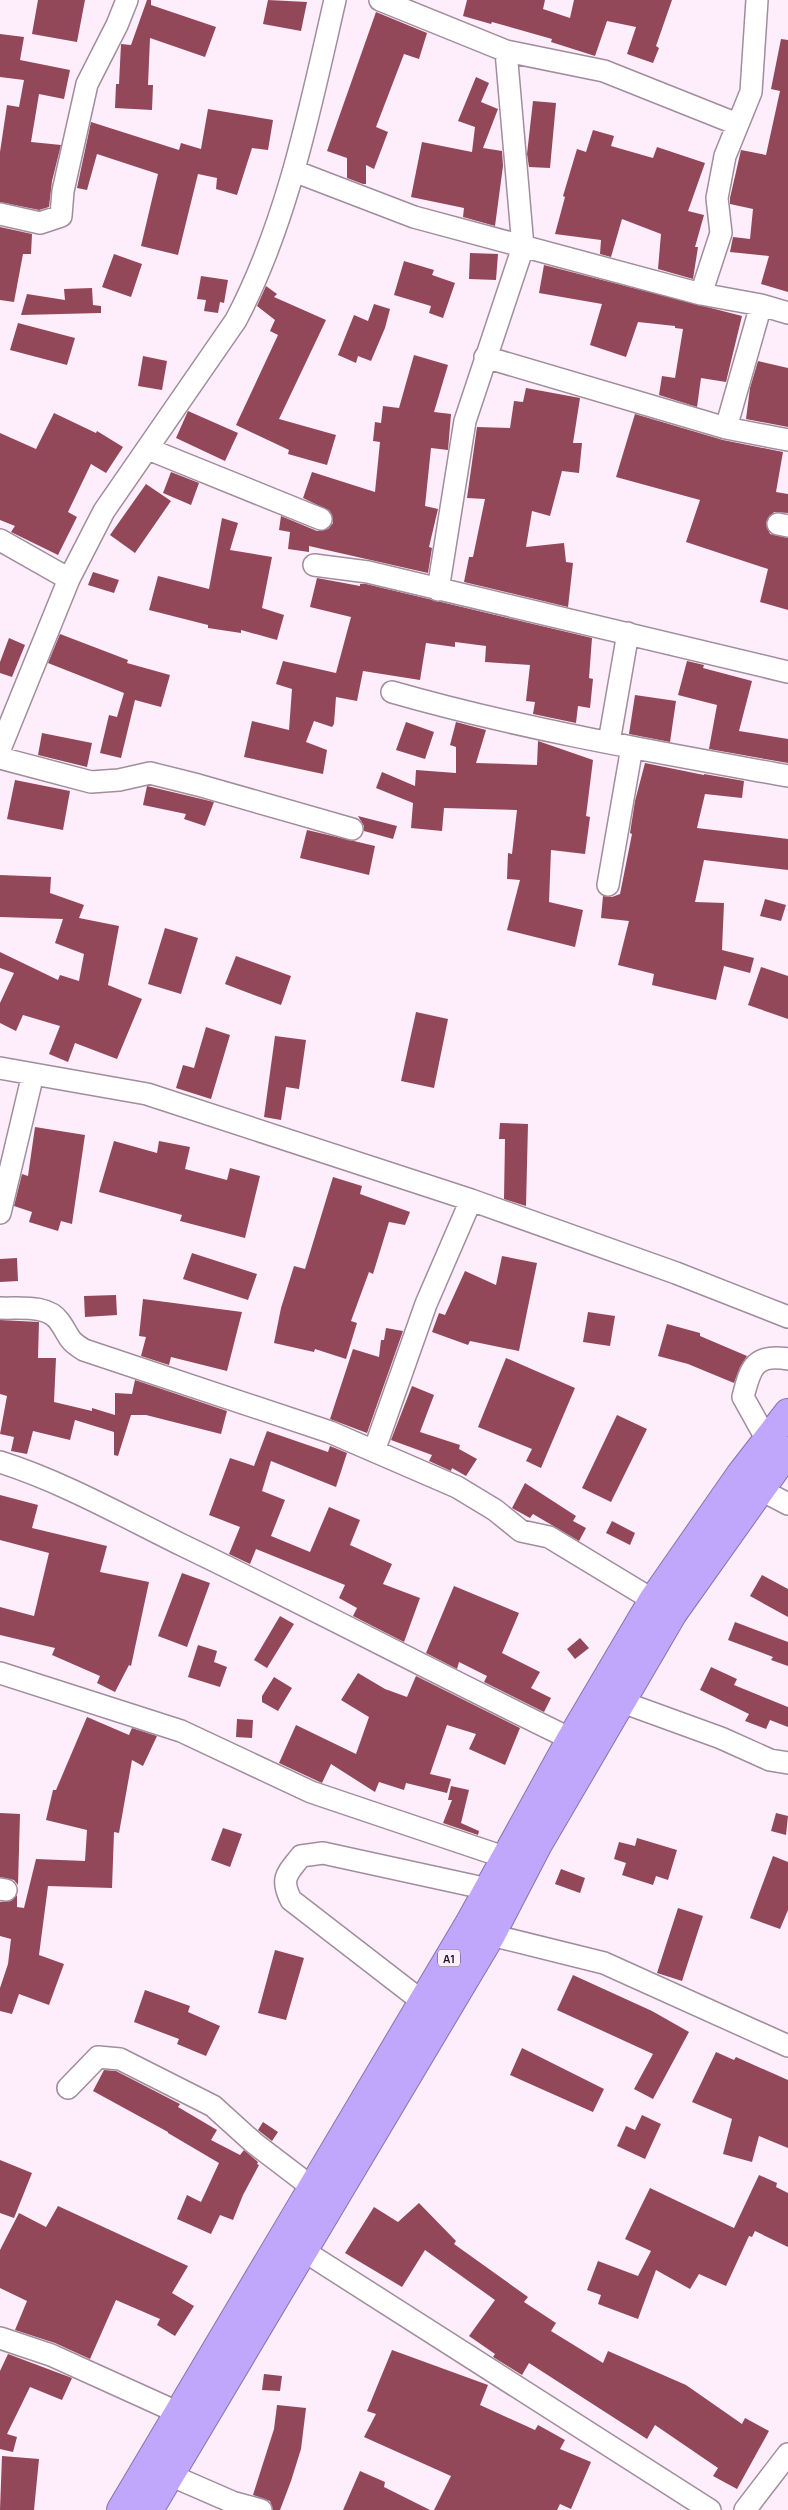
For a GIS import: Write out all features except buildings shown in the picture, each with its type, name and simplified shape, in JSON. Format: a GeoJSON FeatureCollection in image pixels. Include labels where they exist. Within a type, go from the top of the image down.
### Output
{"type":"FeatureCollection","features":[{"type":"Feature","properties":{"kind":"highway","name":"A1"},"geometry":{"type":"LineString","coordinates":[[149,2510],[491,1935],[537,1846],[673,1613],[759,1489],[788,1413]]}},
{"type":"Feature","properties":{"kind":"highway","name":"A1"},"geometry":{"type":"LineString","coordinates":[[121,2510],[423,2002],[571,1739],[652,1600],[777,1446]]}},
{"type":"Feature","properties":{"kind":"street"},"geometry":{"type":"LineString","coordinates":[[0,214],[40,223],[61,216],[63,191],[87,84],[117,25],[127,0]]}},
{"type":"Feature","properties":{"kind":"street"},"geometry":{"type":"LineString","coordinates":[[0,749],[69,579],[104,511],[236,320],[245,303],[261,267],[294,171],[335,0]]}},
{"type":"Feature","properties":{"kind":"street"},"geometry":{"type":"LineString","coordinates":[[380,0],[506,51],[604,71],[737,124]]}},
{"type":"Feature","properties":{"kind":"street"},"geometry":{"type":"LineString","coordinates":[[701,294],[721,233],[717,198],[725,156],[751,92],[757,0]]}},
{"type":"Feature","properties":{"kind":"street"},"geometry":{"type":"LineString","coordinates":[[438,590],[465,421],[523,247],[506,51]]}},
{"type":"Feature","properties":{"kind":"street"},"geometry":{"type":"LineString","coordinates":[[294,171],[414,217],[701,294],[761,305],[788,313]]}},
{"type":"Feature","properties":{"kind":"street"},"geometry":{"type":"LineString","coordinates":[[726,428],[761,305]]}},
{"type":"Feature","properties":{"kind":"street"},"geometry":{"type":"LineString","coordinates":[[485,357],[726,428],[788,440]]}},
{"type":"Feature","properties":{"kind":"street"},"geometry":{"type":"LineString","coordinates":[[148,449],[321,518]]}},
{"type":"Feature","properties":{"kind":"street"},"geometry":{"type":"LineString","coordinates":[[0,540],[69,579]]}},
{"type":"Feature","properties":{"kind":"street"},"geometry":{"type":"LineString","coordinates":[[314,566],[368,572],[438,590],[628,632],[788,672]]}},
{"type":"Feature","properties":{"kind":"street"},"geometry":{"type":"LineString","coordinates":[[608,742],[628,632]]}},
{"type":"Feature","properties":{"kind":"street"},"geometry":{"type":"LineString","coordinates":[[392,692],[488,717],[632,747],[788,776]]}},
{"type":"Feature","properties":{"kind":"street"},"geometry":{"type":"LineString","coordinates":[[608,885],[632,747]]}},
{"type":"Feature","properties":{"kind":"street"},"geometry":{"type":"LineString","coordinates":[[0,758],[91,782],[119,780],[150,773],[352,829]]}},
{"type":"Feature","properties":{"kind":"street"},"geometry":{"type":"LineString","coordinates":[[0,1068],[146,1094],[471,1200],[676,1273],[788,1317]]}},
{"type":"Feature","properties":{"kind":"street"},"geometry":{"type":"LineString","coordinates":[[0,1212],[33,1074]]}},
{"type":"Feature","properties":{"kind":"street"},"geometry":{"type":"LineString","coordinates":[[374,1451],[426,1304],[471,1200]]}},
{"type":"Feature","properties":{"kind":"street"},"geometry":{"type":"LineString","coordinates":[[0,1308],[46,1310],[58,1320],[70,1342],[84,1350],[330,1432],[457,1487],[495,1510],[521,1531],[549,1537],[652,1600]]}},
{"type":"Feature","properties":{"kind":"street"},"geometry":{"type":"LineString","coordinates":[[777,1446],[743,1397],[750,1370],[760,1362],[775,1357],[788,1359]]}},
{"type":"Feature","properties":{"kind":"street"},"geometry":{"type":"LineString","coordinates":[[0,1462],[48,1480],[571,1739]]}},
{"type":"Feature","properties":{"kind":"street"},"geometry":{"type":"LineString","coordinates":[[759,1489],[788,1504]]}},
{"type":"Feature","properties":{"kind":"street"},"geometry":{"type":"LineString","coordinates":[[0,1673],[181,1731],[312,1792],[504,1857]]}},
{"type":"Feature","properties":{"kind":"street"},"geometry":{"type":"LineString","coordinates":[[622,1702],[721,1738],[770,1760],[788,1763]]}},
{"type":"Feature","properties":{"kind":"street"},"geometry":{"type":"LineString","coordinates":[[423,2002],[291,1900],[286,1888],[286,1876],[300,1856],[323,1853],[488,1889]]}},
{"type":"Feature","properties":{"kind":"street"},"geometry":{"type":"LineString","coordinates":[[491,1935],[604,1963],[788,2046]]}},
{"type":"Feature","properties":{"kind":"street"},"geometry":{"type":"LineString","coordinates":[[68,2088],[98,2057],[120,2058],[213,2106],[254,2143],[313,2188]]}},
{"type":"Feature","properties":{"kind":"street"},"geometry":{"type":"LineString","coordinates":[[304,2251],[710,2510]]}},
{"type":"Feature","properties":{"kind":"street"},"geometry":{"type":"LineString","coordinates":[[0,2338],[51,2355],[179,2413]]}},
{"type":"Feature","properties":{"kind":"street"},"geometry":{"type":"LineString","coordinates":[[745,2510],[788,2454]]}},
{"type":"Feature","properties":{"kind":"street"},"geometry":{"type":"LineString","coordinates":[[170,2475],[232,2502],[261,2510]]}}]}
